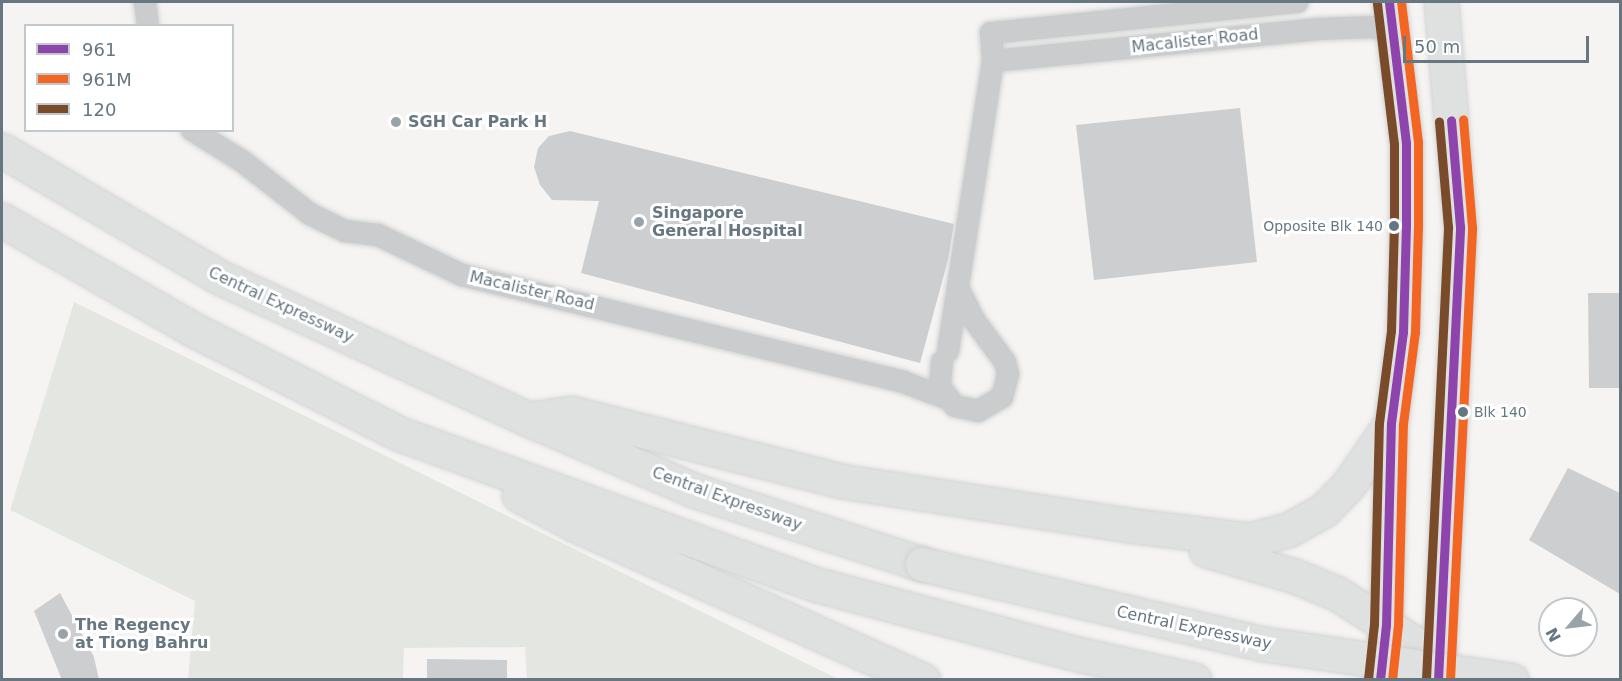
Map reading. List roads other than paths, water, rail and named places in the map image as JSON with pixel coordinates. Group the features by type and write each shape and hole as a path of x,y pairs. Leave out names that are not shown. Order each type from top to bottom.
{"main road":[{"path":"1380,680 1386,625 1391,423 1403,332 1406,226 1406,143 1395,33 1389,2"},
{"path":"1439,670 1460,227 1441,2"},
{"name":"Central Expressway","path":"2,150 219,277 528,419 696,491 922,564 1264,644 1510,680"},
{"path":"2,220 192,330 576,525 923,680"},
{"path":"528,419 571,413 841,481 1127,525 1249,540 1288,530 1324,510 1349,484 1391,423"},
{"path":"400,434 698,544 818,585 1194,680"},
{"path":"1127,525 1295,576 1338,594 1386,625 1439,670"}],"street":[{"path":"145,2 148,24"},
{"name":"Macalister Road","path":"946,398 938,375 945,357 960,291 993,62 991,33 1297,2"},
{"name":"Macalister Road","path":"993,62 1319,29 1373,27 1395,33"},
{"name":"Macalister Road","path":"195,132 242,161 310,214 345,231 378,235 462,275 903,382 946,398 960,408 978,411 1002,397 1008,374 1005,362 993,347 960,291"},
{"path":"903,382 926,374 945,357 970,342 993,347"}],"place":[{"name":"SGH Car Park H","path":"396,122"},
{"name":"Singapore General Hospital","path":"639,222"},
{"name":"Opposite Blk 140","path":"1394,226"},
{"name":"Blk 140","path":"1463,412"},
{"name":"The Regency at Tiong Bahru","path":"63,634"}]}
